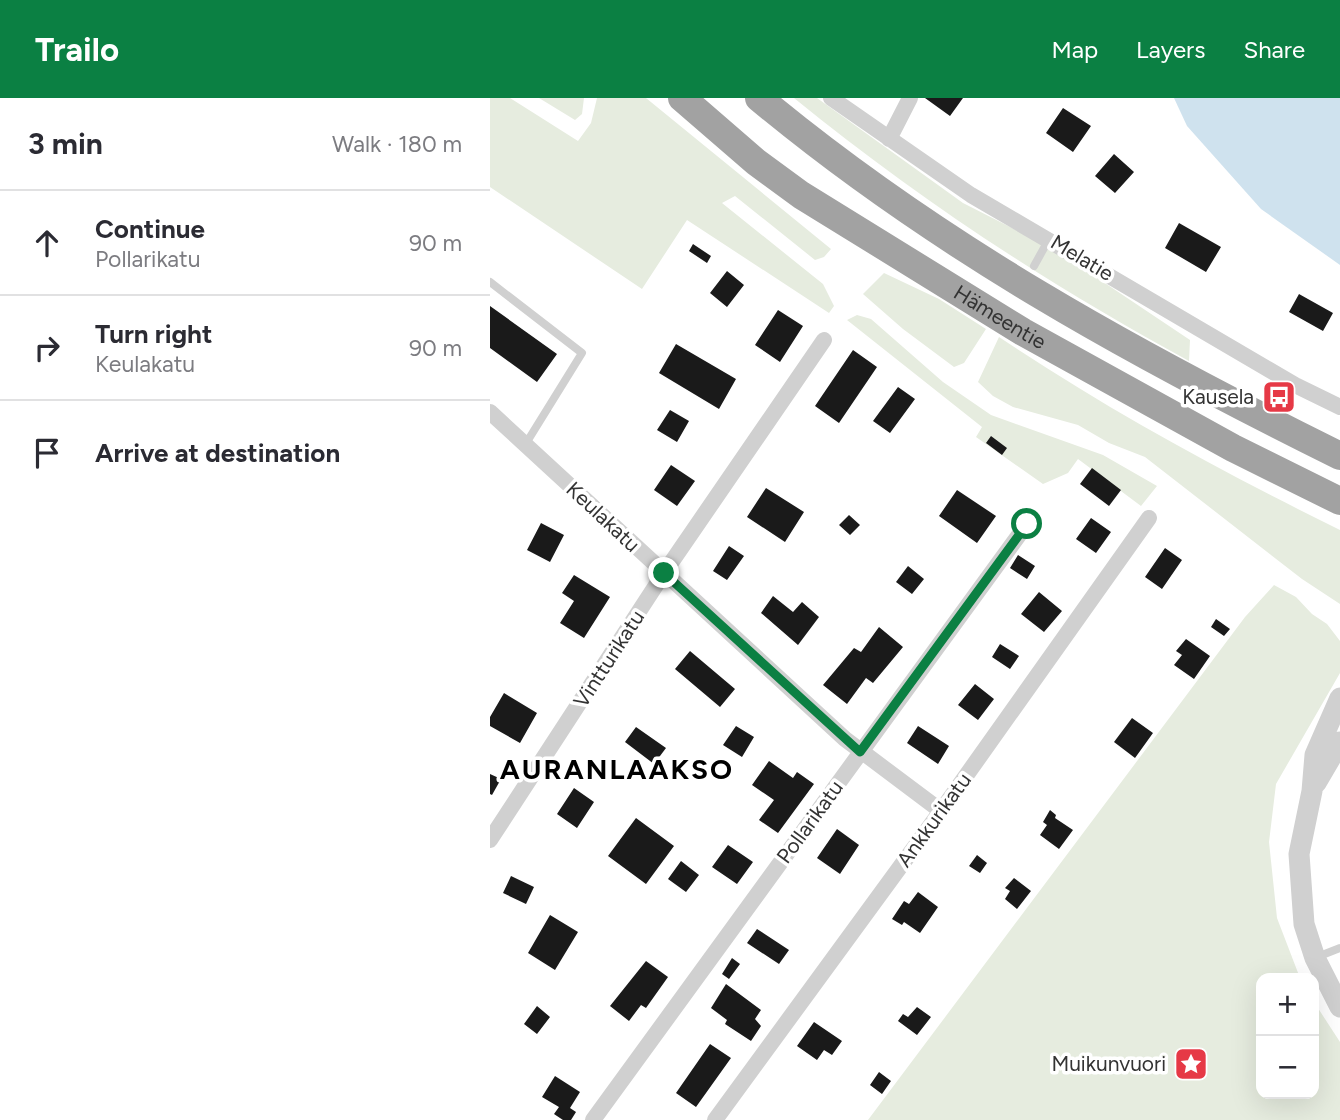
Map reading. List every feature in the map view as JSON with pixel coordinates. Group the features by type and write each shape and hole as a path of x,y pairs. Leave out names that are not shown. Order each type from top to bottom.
{"highway":[{"name":"Hämeentie","path":"682,98 756,162 801,195 1023,332 1233,448 1340,501"},
{"name":"Hämeentie","path":"759,98 877,190 1042,299 1340,456"}],"street":[{"name":"Melatie","path":"831,98 971,195 1295,385 1340,407"},
{"path":"889,139 910,98"},
{"name":"Vintturikatu","path":"490,840 664,573 824,340"},
{"name":"Keulakatu","path":"490,412 860,752 941,811"},
{"name":"Ankkurikatu","path":"715,1120 941,811 1149,518"},
{"name":"Pollarikatu","path":"593,1120 1027,524"},
{"path":"1340,698 1315,755 1312,791 1299,854 1299,887 1304,924 1315,958 1340,1007"},
{"path":"1312,791 1340,742"}],"lane":[{"path":"1034,266 1049,239"},
{"path":"490,282 582,353 525,445"},
{"path":"1315,958 1340,948"}],"shaded area":[{"path":"490,98 510,98 578,141 591,123 597,98 646,98 831,249 824,257 815,260 735,196 722,203 823,284 834,306 829,313 687,220 642,289 490,187"},
{"path":"539,98 584,98 582,114 575,120"},
{"path":"794,98 817,98 963,203 1057,251 1190,340 1189,361 1086,302 986,239 888,171"},
{"path":"884,273 939,299 986,329 964,363 954,367 903,329 863,294"},
{"path":"857,315 871,319 943,382 991,415 1103,455 1157,486 1141,506 1078,459 1068,473 1043,484 976,437 982,427 847,320"},
{"path":"999,337 1166,439 1340,530 1340,604 1302,579 1145,457 1109,443 1078,425 1013,407 993,396 978,382"},
{"path":"1274,585 1296,597 1312,614 1327,624 1340,641 1340,673 1276,784 1269,842 1277,918 1298,973 1256,973 1256,1099 1319,1099 1319,1010 1340,1042 1340,1120 868,1120 1245,617"}],"water":[{"path":"1174,98 1340,98 1340,265 1261,209 1187,126"}],"building":[{"path":"925,98 963,98 950,116"},
{"path":"1063,108 1091,126 1073,152 1046,133"},
{"path":"1114,154 1134,172 1115,193 1095,176"},
{"path":"1179,223 1221,247 1206,272 1165,248"},
{"path":"693,244 711,256 707,263 689,251"},
{"path":"727,271 744,285 727,307 710,293"},
{"path":"1299,294 1333,313 1323,331 1289,312"},
{"path":"490,306 557,354 537,382 490,348"},
{"path":"778,310 803,326 780,362 755,345"},
{"path":"676,344 736,379 719,409 659,373"},
{"path":"853,350 877,367 839,423 815,406"},
{"path":"898,387 915,399 890,433 873,421"},
{"path":"670,410 689,421 677,442 657,430"},
{"path":"991,436 1007,448 1002,455 986,443"},
{"path":"671,465 695,481 677,506 654,490"},
{"path":"1092,468 1121,490 1109,506 1080,484"},
{"path":"766,488 804,512 785,542 747,517"},
{"path":"957,490 996,516 977,543 939,516"},
{"path":"849,515 860,525 850,535 839,525"},
{"path":"1091,518 1111,532 1096,553 1076,539"},
{"path":"541,523 564,535 550,562 527,550"},
{"path":"729,546 744,556 727,580 713,571"},
{"path":"1165,548 1182,560 1162,589 1145,577"},
{"path":"1018,555 1035,566 1027,579 1010,568"},
{"path":"908,566 924,579 912,594 896,582"},
{"path":"574,575 610,597 584,638 560,623 574,601 562,593"},
{"path":"1039,592 1062,611 1044,632 1021,614"},
{"path":"773,596 793,612 802,602 819,617 798,645 761,613"},
{"path":"1216,619 1230,629 1224,636 1211,627"},
{"path":"879,627 903,647 873,683 866,678 847,704 823,685 854,648 861,652"},
{"path":"1186,639 1210,656 1194,679 1174,665 1182,655 1176,651"},
{"path":"1000,644 1019,656 1010,669 992,657"},
{"path":"690,651 735,689 720,707 675,669"},
{"path":"975,684 994,699 978,720 958,705"},
{"path":"504,693 537,713 520,743 490,726 490,717"},
{"path":"1132,718 1153,733 1135,758 1114,742"},
{"path":"736,726 754,737 742,757 723,745"},
{"path":"918,726 949,746 938,764 907,743"},
{"path":"636,727 666,748 654,764 625,742"},
{"path":"769,761 793,778 797,772 814,784 778,833 759,820 774,800 752,785"},
{"path":"490,774 501,779 492,795 490,794"},
{"path":"574,788 594,802 577,828 557,814"},
{"path":"1050,810 1056,815 1055,818 1073,830 1059,849 1040,835 1047,825 1043,822"},
{"path":"636,818 674,846 646,884 608,856"},
{"path":"837,829 859,845 840,874 817,858"},
{"path":"728,845 753,862 737,884 712,867"},
{"path":"977,855 987,863 980,873 969,866"},
{"path":"681,861 699,875 686,892 668,879"},
{"path":"511,876 534,887 526,904 503,893"},
{"path":"1014,878 1031,891 1017,909 1005,899 1010,891 1005,888"},
{"path":"918,892 938,907 920,933 904,922 902,925 892,919 904,901 909,904"},
{"path":"550,915 578,932 555,970 528,953"},
{"path":"757,929 789,950 779,964 747,943"},
{"path":"732,958 740,964 729,979 722,974"},
{"path":"646,961 668,977 646,1008 641,1005 629,1021 610,1006"},
{"path":"726,984 761,1010 755,1019 761,1026 751,1041 725,1024 727,1020 711,1008"},
{"path":"537,1006 550,1017 537,1034 524,1024"},
{"path":"917,1007 931,1017 917,1035 898,1021 903,1014 908,1017"},
{"path":"814,1022 842,1041 832,1055 824,1050 817,1060 797,1046"},
{"path":"710,1044 731,1058 696,1107 676,1093"},
{"path":"879,1072 891,1081 882,1094 870,1085"},
{"path":"555,1076 580,1092 570,1108 576,1112 571,1120 563,1120 554,1114 559,1107 542,1097"}],"place":[{"name":"Kausela","path":"1279,397"},
{"name":"Muikunvuori","path":"1191,1064"}],"district":[{"name":"AURANLAAKSO","path":"617,769"}],"route":[{"path":"664,573 860,752 1027,524"}]}
